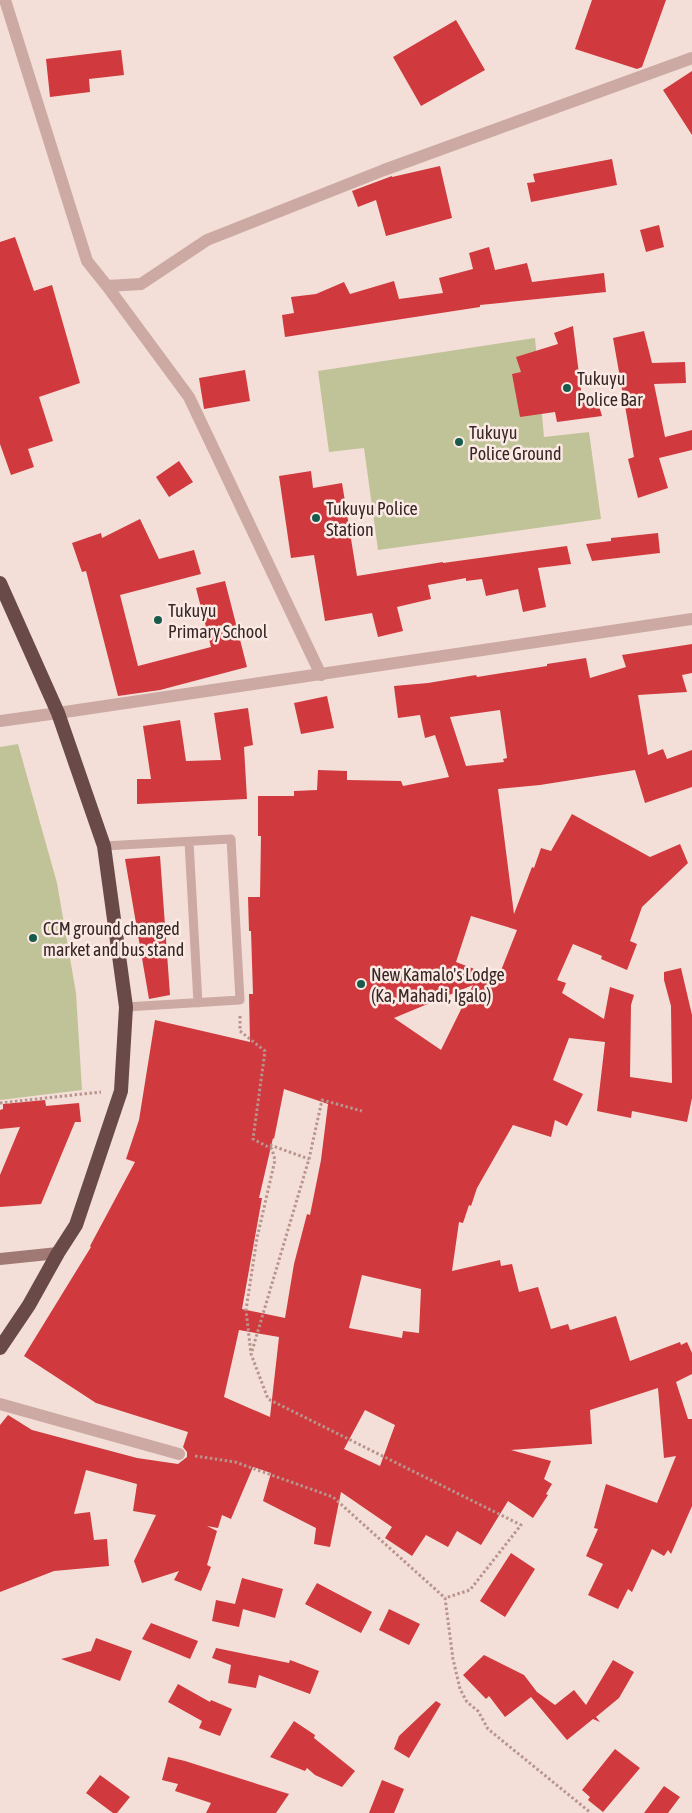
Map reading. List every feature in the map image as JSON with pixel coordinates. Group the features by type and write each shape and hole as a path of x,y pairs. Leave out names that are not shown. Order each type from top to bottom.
{"highway":[{"path":"0,583 58,713 104,846 126,1007 121,1090 76,1225 29,1305 0,1348"}],"main road":[{"path":"0,1259 58,1253"}],"street":[{"path":"5,0 87,261 189,397 321,675"},
{"path":"106,286 141,284 207,240 384,170 692,58"},
{"path":"0,721 692,619"},
{"path":"0,1404 179,1454"}],"lane":[{"path":"104,846 231,838 240,1000 126,1007"},
{"path":"189,842 198,1003"}],"path":[{"path":"240,1000 240,1031 265,1051 253,1139"},
{"path":"0,1103 121,1090"},
{"path":"251,1354 309,1159 322,1100 362,1111"},
{"path":"253,1139 309,1159"},
{"path":"253,1139 272,1149 275,1160 257,1238 246,1310 251,1354 268,1399 521,1525 470,1590 445,1598"},
{"path":"179,1454 235,1462 333,1497 445,1598 460,1689 467,1702 478,1711 488,1729 591,1813"}],"green space":[{"name":"Tukuyu Police Ground","path":"535,338 544,437 589,432 601,519 378,550 364,448 329,452 318,371"},
{"name":"CCM ground changed market and bus stand","path":"18,744 57,883 76,993 82,1090 0,1100 0,747"}],"building":[{"path":"592,0 666,0 642,67 637,69 575,49"},
{"path":"456,20 485,70 421,106 393,57"},
{"path":"121,50 124,75 89,79 90,92 50,97 46,59"},
{"path":"692,71 692,135 663,90"},
{"path":"612,159 617,185 531,202 527,183 535,182 533,174"},
{"path":"440,166 452,218 386,236 376,200 358,207 352,191 392,176"},
{"path":"659,225 664,247 646,252 640,230"},
{"path":"15,237 34,291 52,285 80,383 39,397 53,441 28,449 34,467 11,475 0,444 0,242"},
{"path":"489,247 495,270 527,263 532,282 604,273 606,292 480,305 480,307 285,337 282,315 294,313 291,297 316,294 344,282 350,294 394,281 399,299 443,293 439,278 473,269 469,253"},
{"path":"573,326 582,398 596,396 602,416 557,422 555,412 520,417 512,374 521,372 516,357 558,344 554,333"},
{"path":"644,331 652,363 685,362 686,383 654,384 665,437 692,430 692,450 659,458 668,488 638,498 628,459 634,457 613,338"},
{"path":"245,370 250,401 204,409 199,378"},
{"path":"179,461 193,482 169,497 156,477"},
{"path":"311,471 313,488 342,483 357,576 443,562 567,546 571,564 538,568 546,607 523,612 518,589 486,596 482,579 466,581 466,578 428,585 431,599 397,607 403,631 378,637 372,613 325,621 314,555 291,558 279,476"},
{"path":"140,519 159,559 194,550 201,574 120,595 138,666 211,647 196,588 225,581 247,667 160,690 118,696 86,571 82,572 72,543 101,533 102,538"},
{"path":"658,533 660,553 592,561 586,544 611,541 611,538"},
{"path":"692,644 692,673 682,675 687,692 638,695 648,755 663,749 667,759 692,750 692,787 645,803 635,770 540,785 498,789 514,914 541,848 551,851 572,814 650,857 680,844 688,863 642,907 630,941 637,944 627,970 601,959 602,956 573,944 557,980 566,983 562,993 604,1019 610,987 634,995 631,1005 630,1077 672,1083 671,1006 664,980 664,972 681,968 692,1015 692,1098 687,1122 632,1111 631,1118 597,1111 605,1042 569,1038 553,1080 583,1094 567,1126 555,1120 551,1137 513,1125 477,1188 463,1223 459,1222 452,1271 500,1260 501,1266 512,1264 519,1292 538,1287 551,1329 568,1324 570,1330 616,1316 630,1361 680,1342 681,1345 687,1342 692,1353 692,1374 676,1382 688,1419 692,1419 692,1506 671,1554 668,1550 664,1556 652,1549 632,1592 628,1589 618,1609 588,1595 603,1564 586,1556 598,1529 594,1528 606,1484 657,1503 676,1456 664,1458 658,1388 590,1410 592,1444 511,1450 551,1461 544,1479 552,1484 546,1494 548,1495 533,1518 508,1501 481,1545 457,1531 448,1547 426,1535 412,1556 385,1538 392,1527 341,1492 330,1547 314,1544 316,1528 263,1501 271,1473 253,1467 231,1519 222,1515 218,1528 207,1526 217,1531 207,1565 211,1567 201,1591 174,1580 179,1571 142,1583 134,1561 156,1515 133,1511 137,1484 86,1470 74,1514 90,1512 94,1540 107,1539 109,1566 54,1571 0,1592 0,1425 8,1415 32,1430 137,1458 178,1464 187,1457 187,1452 183,1447 188,1432 96,1403 24,1356 91,1247 135,1162 126,1159 139,1120 155,1020 250,1042 249,994 253,994 248,897 260,897 261,836 258,836 258,796 294,796 294,791 317,790 318,770 347,771 347,780 401,781 403,786 449,777 435,735 425,738 420,715 398,718 394,686 428,683 476,675 477,677 586,658 590,678 626,667 622,655","holes":["500,710 507,758 503,759 504,762 466,766 450,717","471,916 517,930 498,978 456,962","473,985 441,1050 394,1018","284,1089 328,1104 321,1160 310,1215 307,1214 294,1264 285,1318 242,1309 262,1198 259,1198","362,1275 421,1289 419,1333 403,1331 402,1338 349,1328","239,1330 279,1337 270,1417 224,1397","365,1410 395,1425 380,1466 344,1449"]},
{"path":"327,696 334,728 301,734 294,703"},
{"path":"248,708 253,745 244,747 247,799 137,804 137,779 151,779 143,726 180,720 186,761 221,760 214,713"},
{"path":"160,856 170,995 149,999 125,859"},
{"path":"45,1100 46,1106 79,1103 81,1122 75,1122 41,1204 0,1207 0,1175 20,1127 0,1129 0,1110 3,1109 3,1104"},
{"path":"511,1553 535,1569 505,1617 480,1601"},
{"path":"242,1578 283,1589 275,1618 243,1609 239,1627 212,1621 216,1600 235,1604"},
{"path":"317,1583 372,1612 361,1633 305,1604"},
{"path":"389,1609 420,1624 409,1645 379,1630"},
{"path":"151,1623 198,1641 190,1659 142,1639"},
{"path":"96,1638 132,1651 120,1681 61,1659 91,1651"},
{"path":"216,1648 289,1663 290,1660 319,1671 310,1694 259,1675 256,1688 228,1683 231,1665 212,1658"},
{"path":"484,1655 524,1675 537,1692 555,1705 574,1690 586,1705 613,1660 634,1672 619,1698 596,1717 600,1722 593,1719 567,1740 531,1697 505,1717 489,1696 486,1699 463,1675"},
{"path":"178,1684 210,1702 211,1700 232,1709 220,1736 199,1728 202,1721 168,1702"},
{"path":"436,1701 441,1704 409,1758 394,1749 399,1736"},
{"path":"294,1721 315,1735 314,1738 355,1771 342,1787 315,1775 307,1768 305,1771 270,1757"},
{"path":"615,1749 640,1768 603,1812 588,1800 590,1797 582,1790"},
{"path":"168,1757 289,1794 276,1813 206,1813 211,1803 175,1791 178,1784 162,1780"},
{"path":"100,1775 130,1797 117,1813 113,1813 86,1793"},
{"path":"382,1780 404,1789 394,1813 369,1813"},
{"path":"664,1786 680,1797 668,1813 644,1813"}],"place":[{"name":"Tukuyu Police Bar","path":"567,388"},
{"name":"Tukuyu Police Ground","path":"459,442"},
{"name":"Tukuyu Police Station","path":"316,518"},
{"name":"Tukuyu Primary School","path":"158,620"},
{"name":"CCM ground changed market and bus stand","path":"33,938"},
{"name":"New Kamalo's Lodge (Ka, Mahadi, Igalo)","path":"361,984"}]}
